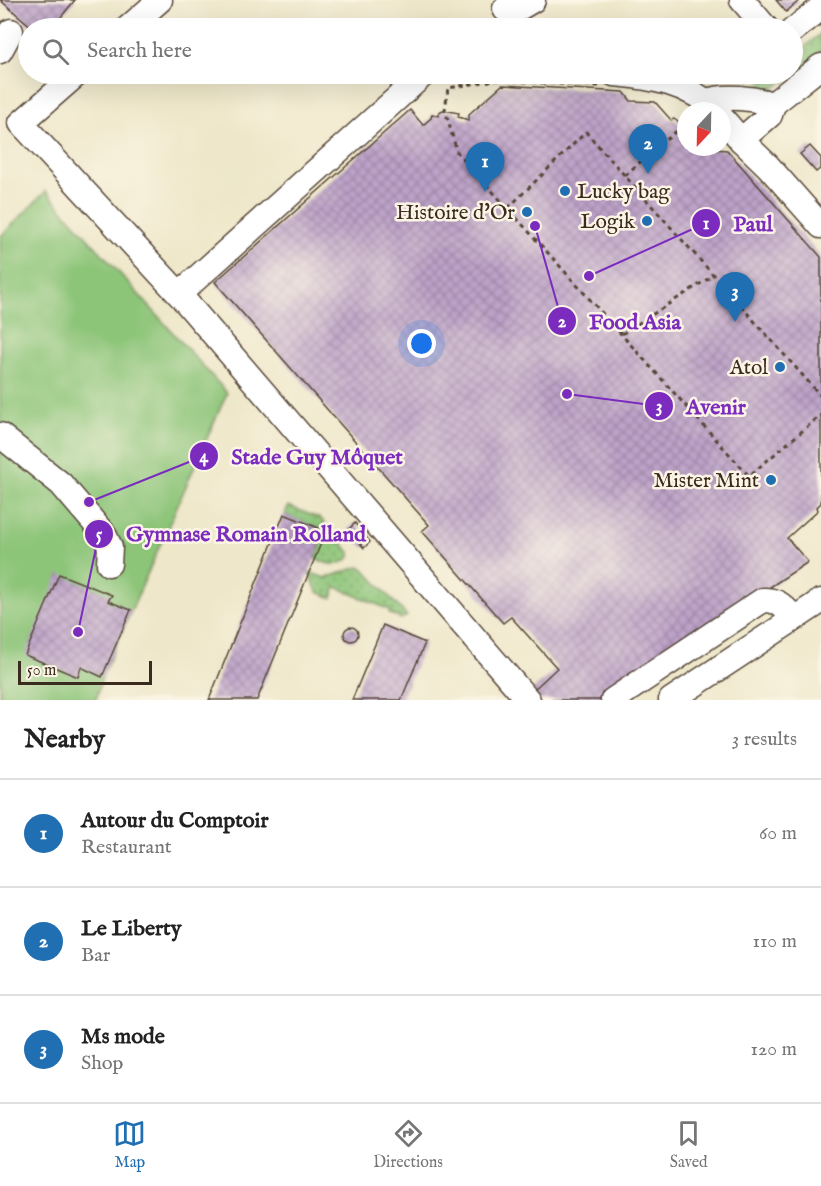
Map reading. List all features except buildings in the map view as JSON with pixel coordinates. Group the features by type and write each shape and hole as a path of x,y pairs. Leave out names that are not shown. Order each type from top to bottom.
{"street":[{"path":"139,18 160,0"},
{"path":"505,9 516,10 533,0"},
{"path":"742,0 757,18"},
{"path":"803,22 821,8"},
{"path":"803,80 821,66"},
{"path":"66,84 21,123 179,294 528,700"},
{"path":"179,294 413,84"},
{"path":"670,84 678,86 704,102"},
{"path":"741,140 770,115 773,104 798,84"},
{"path":"714,102 717,98 761,100 773,104"},
{"path":"731,128 821,226"},
{"path":"0,435 61,484 104,534 110,547 110,564"},
{"path":"613,700 763,600 770,599 781,603 794,618"},
{"path":"674,699 821,601"}],"path":[{"path":"472,84 448,88 445,110 457,152 749,476 821,416"},
{"path":"624,175 677,131"},
{"path":"508,208 586,132 821,396"},
{"path":"621,334 714,275"}],"green space":[{"path":"821,33 821,54 803,67 803,48"},
{"path":"760,84 780,84 774,88 755,88"},
{"path":"46,191 227,393 102,677 96,700 0,700 0,237"},
{"path":"288,506 321,519 350,552 350,557 337,564 315,559 326,531 285,515"},
{"path":"358,567 363,568 407,616 401,619 389,613 390,610 336,587 332,598 317,592 309,572 325,578"}],"place":[{"name":"Le Liberty","path":"648,174"},
{"name":"Lucky bag","path":"565,191"},
{"name":"Autour du Comptoir","path":"485,192"},
{"name":"Histoire d'Or","path":"527,212"},
{"name":"Logik","path":"647,221"},
{"name":"Food Asia","path":"535,226"},
{"name":"Paul","path":"589,276"},
{"name":"Ms mode","path":"735,322"},
{"name":"Atol","path":"780,367"},
{"name":"Avenir","path":"567,394"},
{"name":"Mister Mint","path":"771,480"},
{"name":"Stade Guy Môquet","path":"89,502"},
{"name":"Gymnase Romain Rolland","path":"78,632"}]}
